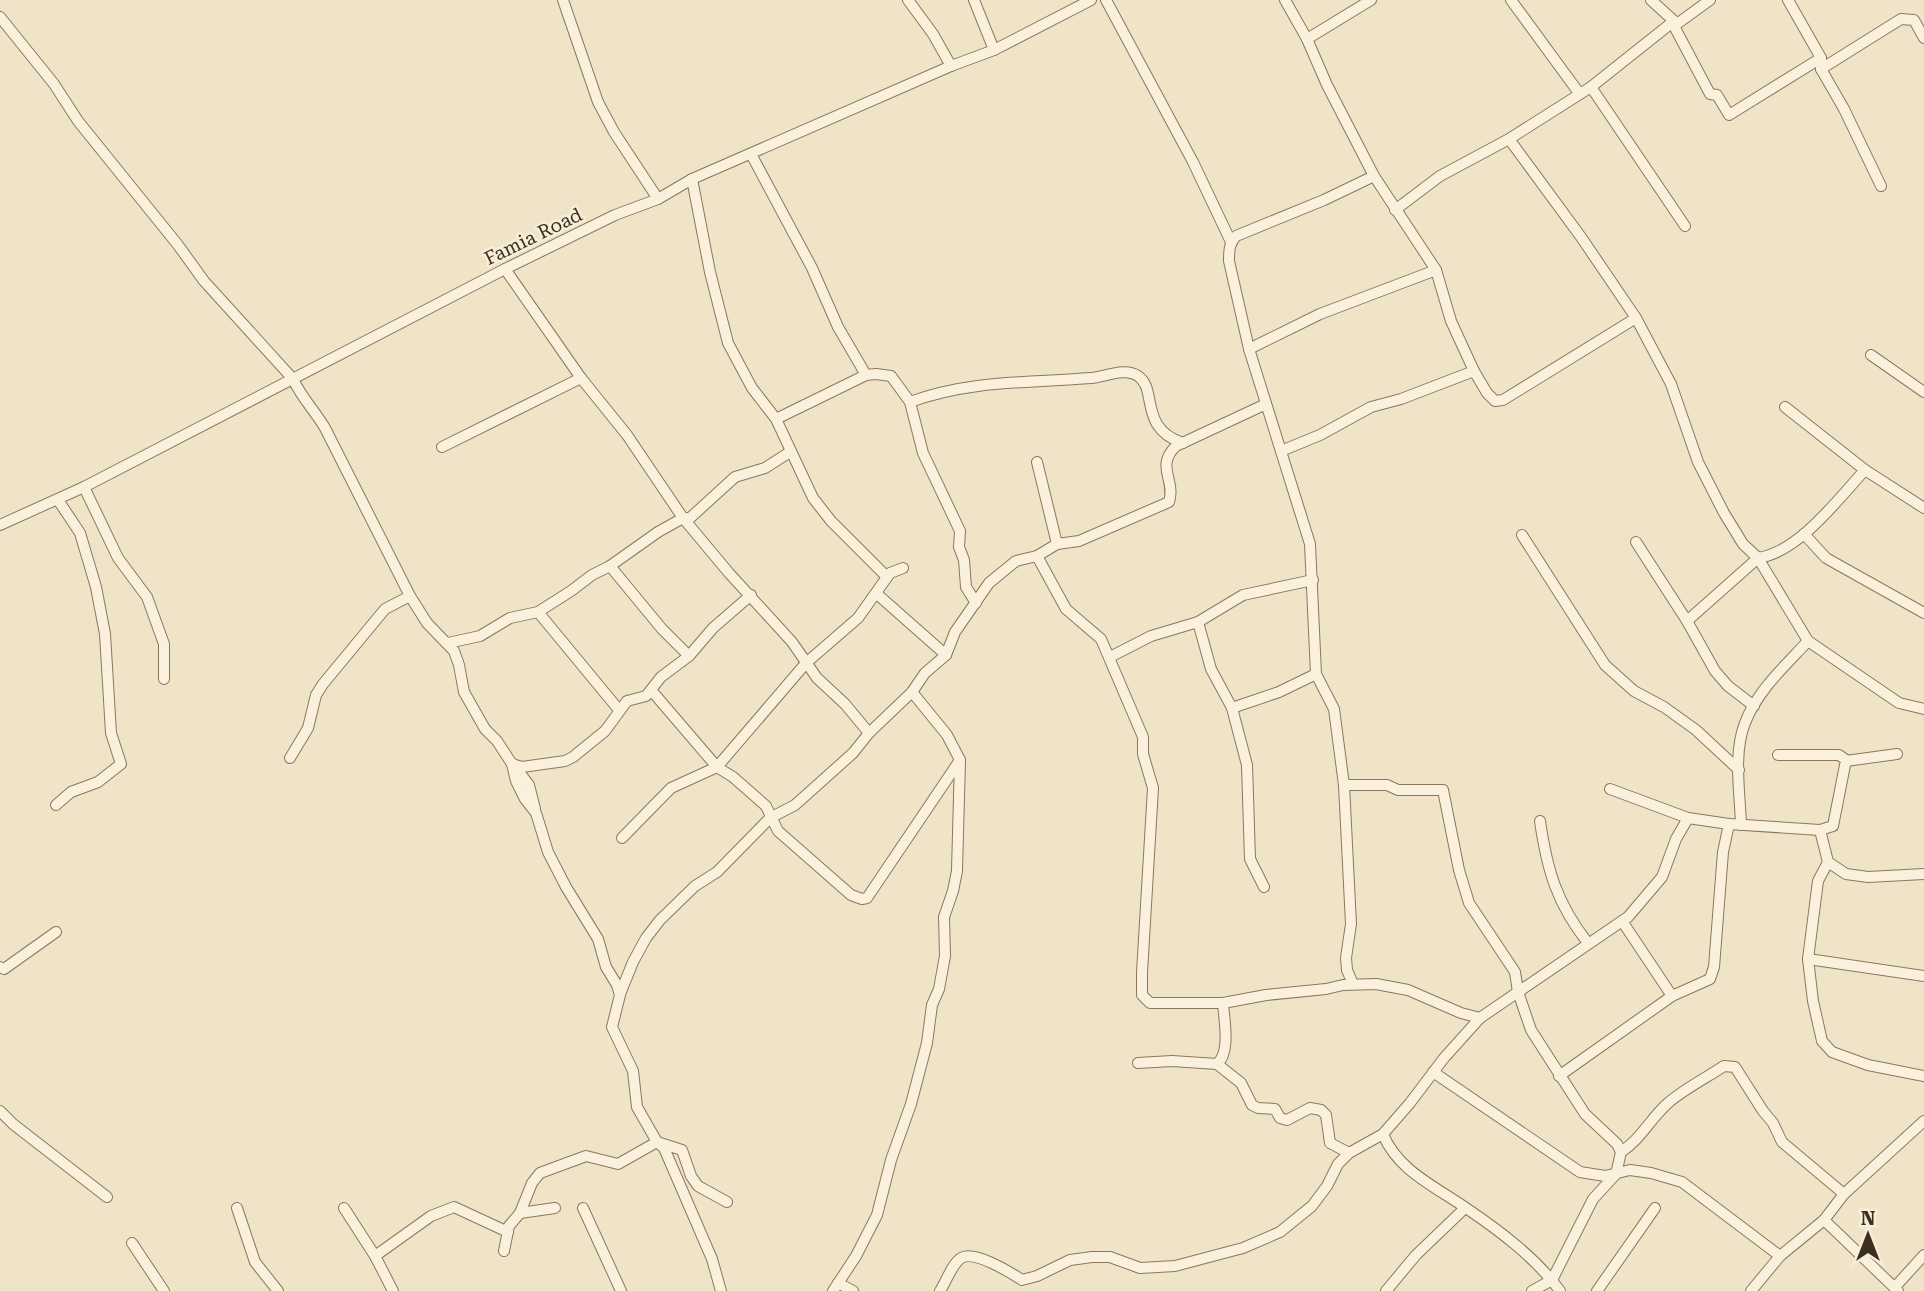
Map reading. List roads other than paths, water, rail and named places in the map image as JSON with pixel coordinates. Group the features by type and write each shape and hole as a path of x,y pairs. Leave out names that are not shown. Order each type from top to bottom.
{"street":[{"path":"563,0 598,102 614,132 658,199"},
{"path":"908,0 951,65"},
{"path":"974,0 994,51"},
{"name":"Famia Road","path":"0,525 85,487 505,269 615,215 658,199 692,179 951,65 994,51 1091,0"},
{"path":"1105,0 1193,162 1231,242 1229,261 1249,349 1310,544 1316,674 1334,709 1344,785 1351,924 1346,958 1347,971 1353,984"},
{"path":"1284,0 1307,39 1327,85 1374,176 1436,270 1451,321 1474,371 1495,401 1503,400 1636,318"},
{"path":"1307,39 1371,0"},
{"path":"1511,0 1579,93"},
{"path":"1651,0 1674,24 1710,94 1717,95 1729,114 1900,19 1914,20 1924,38"},
{"path":"1395,210 1440,176 1509,139 1591,87 1710,0"},
{"path":"1788,0 1881,186"},
{"path":"0,18 54,83 78,121 204,281 293,379 300,394 325,428 410,596 427,623 448,643 459,665 464,692 485,729 529,785 543,842 566,887 598,939 606,968 620,995"},
{"path":"1591,87 1685,226"},
{"path":"1509,139 1636,318 1671,384 1698,462 1743,544 1758,558 1808,641 1899,703 1924,709"},
{"path":"751,154 812,268 838,327 866,375"},
{"path":"1231,242 1236,236 1374,176"},
{"path":"692,179 710,272 728,343 752,388 776,419 813,498 831,521 887,577"},
{"path":"505,269 580,378 627,435 683,518 792,642 817,678 845,704 869,733"},
{"path":"1249,349 1320,314 1436,270"},
{"path":"1871,355 1924,392"},
{"path":"1281,451 1320,435 1370,407 1401,399 1474,371"},
{"path":"910,402 970,386 1132,373 1144,382 1153,416 1160,430 1172,439 1184,443"},
{"path":"776,419 866,375 891,376 910,402 923,453 960,531 966,587 976,603"},
{"path":"442,447 580,378"},
{"path":"721,1291 712,1259 664,1148 657,1142 640,1115 633,1071 612,1027 620,995 646,938 660,920 695,886 717,872 770,818 795,805 831,775 869,733 912,692 925,673 946,655 955,632 989,583 1016,561 1037,556 1056,544 1079,541 1169,502 1171,496 1166,460 1170,452 1266,404"},
{"path":"1785,407 1865,470 1924,508"},
{"path":"448,643 480,636 510,618 538,612 658,532 683,518 690,518 735,477 765,468 790,452"},
{"path":"1037,462 1056,544"},
{"path":"1687,621 1758,558 1770,556 1804,534 1865,470"},
{"path":"85,487 118,558 147,597 164,644 164,679"},
{"path":"56,805 71,792 98,782 121,764 111,733 105,634 96,587 80,533 58,500"},
{"path":"1804,534 1826,558 1924,613"},
{"path":"1522,535 1605,664 1634,691 1664,707 1696,730 1739,770"},
{"path":"1636,542 1687,621 1715,671 1728,686 1754,706"},
{"path":"1037,556 1066,608 1101,639 1143,737 1143,754 1153,788 1152,830 1145,888 1142,995 1150,1003 1223,1003 1353,984 1376,984 1408,989 1461,1013 1480,1018"},
{"path":"610,566 662,629 689,656"},
{"path":"622,838 671,788 716,767 806,663 858,618 890,573 903,568"},
{"path":"1110,657 1151,636 1198,622 1242,594 1312,580"},
{"path":"877,594 946,655"},
{"path":"512,764 522,767 565,761 573,757 605,731 627,701 646,696 661,677 689,656 713,628 751,595"},
{"path":"290,758 308,728 316,695 323,684 385,609 410,596"},
{"path":"538,612 619,710"},
{"path":"1198,622 1211,669 1232,708 1247,765 1250,859 1264,887"},
{"path":"1741,825 1739,770 1744,724 1769,684 1808,641"},
{"path":"1232,708 1279,692 1316,674"},
{"path":"651,690 716,767 733,777 766,806 778,831 850,895 862,900 867,898 960,760"},
{"path":"853,1291 835,1287 856,1256 877,1215 886,1178 911,1104 927,1043 932,1005 939,989 945,956 944,917 957,871 960,760 947,735 912,692"},
{"path":"1778,755 1839,755 1846,761 1897,754"},
{"path":"1610,789 1688,818 1729,824 1820,830 1833,826 1846,761"},
{"path":"1344,785 1387,785 1398,790 1443,790 1459,870 1469,903 1515,972 1518,992 1531,1030 1585,1114 1617,1144 1621,1152 1616,1174 1593,1199 1552,1280 1531,1291"},
{"path":"940,1291 959,1259 968,1256 997,1266 1022,1280 1070,1260 1092,1257 1110,1257 1140,1268 1175,1266 1243,1248 1280,1232 1312,1206 1327,1186 1338,1164 1349,1153 1382,1134 1480,1018 1622,921 1645,898 1662,877 1676,839 1688,818"},
{"path":"1540,821 1546,858 1557,892 1570,922 1588,943"},
{"path":"1559,1076 1672,996 1704,983 1712,973 1723,852 1729,824"},
{"path":"1820,830 1828,862 1818,881 1808,959 1813,1001 1825,1047 1868,1065 1924,1076"},
{"path":"1828,862 1846,874 1868,877 1924,874"},
{"path":"1622,921 1672,996"},
{"path":"0,967 4,969 56,932"},
{"path":"1808,959 1924,976"},
{"path":"1217,1064 1223,1059 1224,1049 1223,1003"},
{"path":"1138,1063 1172,1061 1217,1064 1241,1083 1252,1105 1275,1109 1280,1118 1287,1120 1310,1108 1321,1110 1326,1115 1330,1143 1349,1153"},
{"path":"1621,1152 1633,1144 1670,1101 1724,1066 1730,1065 1735,1067 1773,1123 1782,1142 1843,1194"},
{"path":"1433,1072 1580,1172 1605,1176 1630,1170 1651,1172 1682,1182 1780,1256"},
{"path":"0,1111 107,1197"},
{"path":"1751,1291 1780,1256 1824,1220 1843,1194 1924,1121"},
{"path":"1382,1134 1398,1158 1431,1187 1518,1247 1560,1291"},
{"path":"504,1251 508,1232 520,1213 532,1183 545,1170 586,1156 618,1164 657,1142 682,1150 691,1176 698,1186 727,1202"},
{"path":"375,1256 430,1216 454,1207 508,1232"},
{"path":"237,1208 255,1262 278,1291"},
{"path":"344,1208 375,1256 393,1291"},
{"path":"520,1213 555,1208"},
{"path":"583,1208 621,1291"},
{"path":"1386,1291 1416,1255 1465,1208"},
{"path":"1597,1291 1655,1208"},
{"path":"1824,1220 1897,1289 1924,1255"},
{"path":"132,1243 164,1291"}]}
